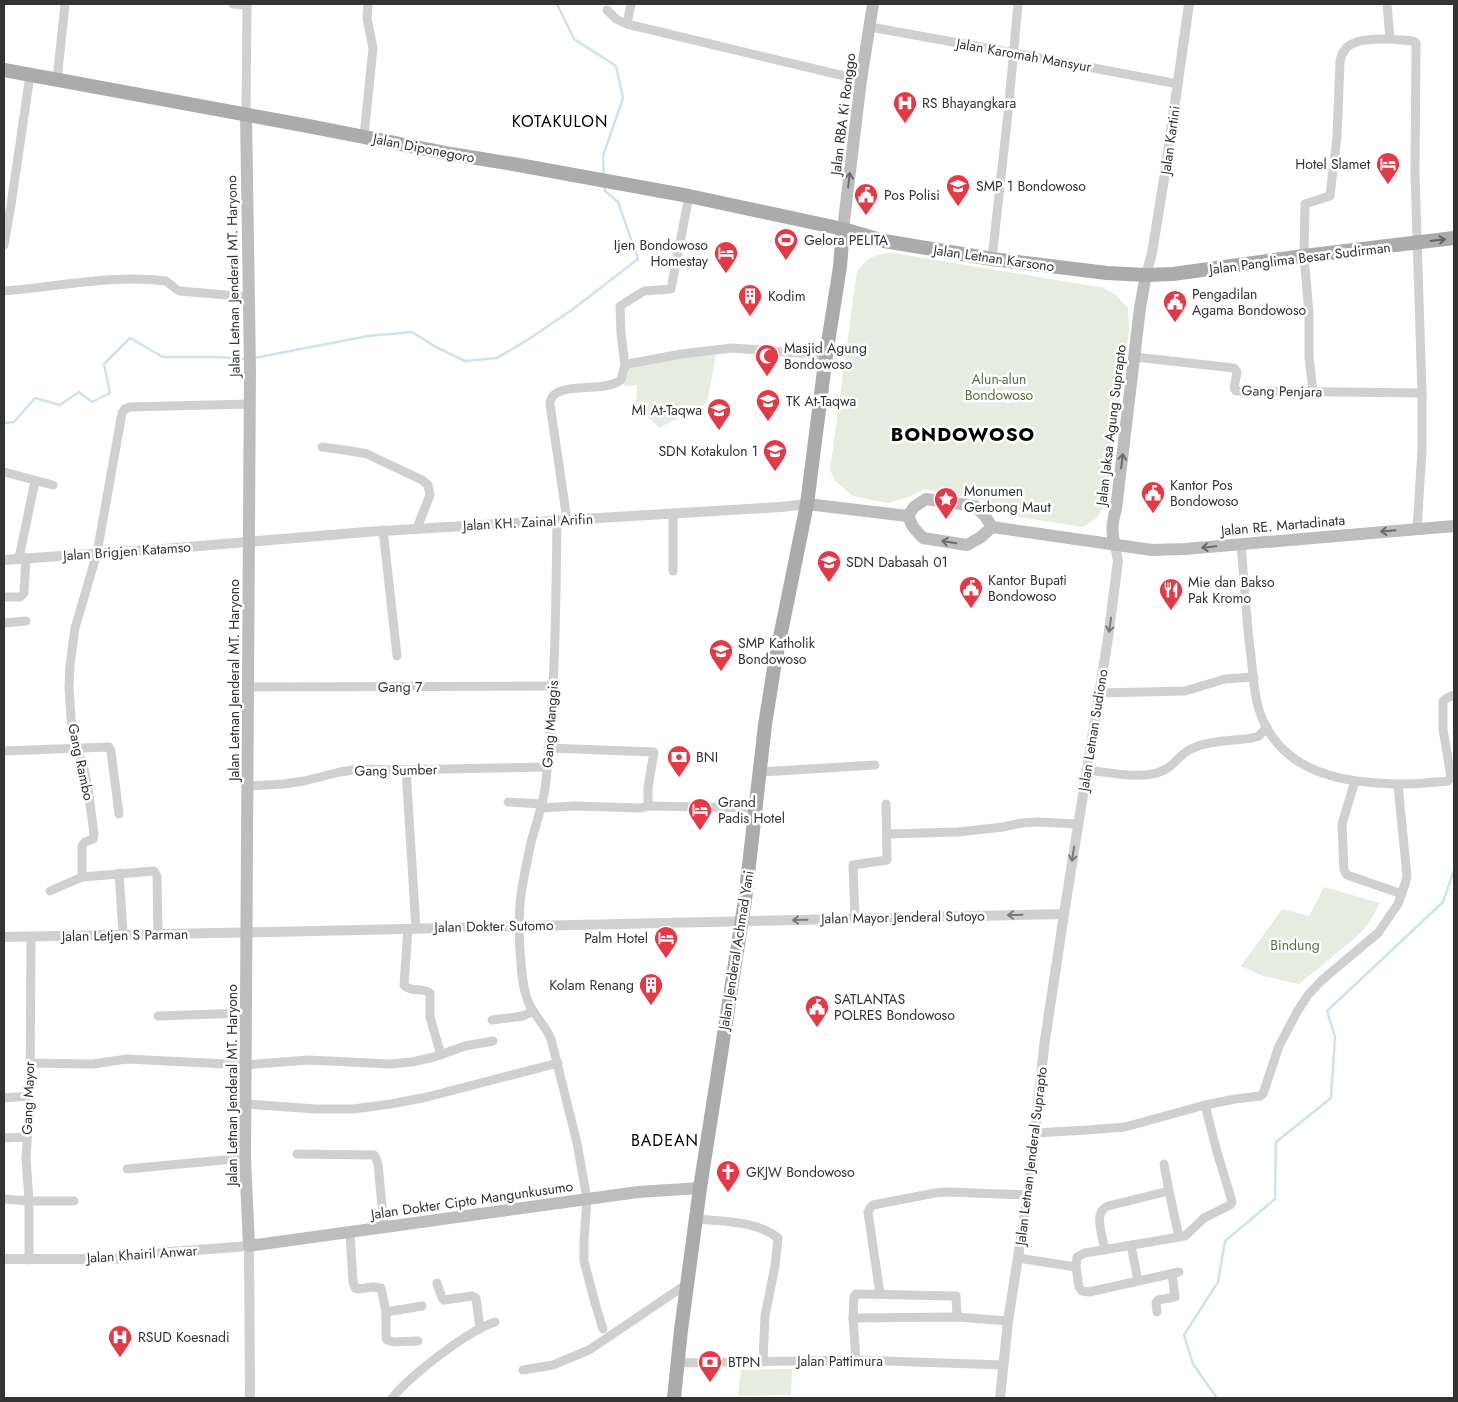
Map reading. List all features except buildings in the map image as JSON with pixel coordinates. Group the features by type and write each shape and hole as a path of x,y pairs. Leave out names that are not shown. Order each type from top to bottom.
{"main road":[{"name":"Jalan RBA Ki Ronggo","path":"843,229 861,80 873,4"},
{"name":"Jalan Diponegoro","path":"4,70 364,136 451,154 689,196 843,229"},
{"name":"Jalan Letnan Jenderal MT. Haryono","path":"246,114 250,369 250,541 245,1158 249,1246"},
{"name":"Jalan Letnan Karsono","path":"843,229 884,241 992,259 1107,273 1146,275"},
{"name":"Jalan Jenderal Achmad Yani","path":"674,1398 700,1188 745,900 765,725 775,662 807,504 826,355 840,267 843,229"},
{"name":"Jalan Panglima Besar Sudirman","path":"1146,275 1173,274 1454,238"},
{"name":"Jalan Jaksa Agung Suprapto","path":"1115,545 1112,525 1116,509 1140,308 1146,275"},
{"path":"926,499 975,506 986,516 992,527 981,537 967,545 923,538 913,527 908,516 914,507 926,499"},
{"path":"807,504 908,516"},
{"name":"Jalan RE. Martadinata","path":"992,527 1152,550 1185,549 1454,526"},
{"name":"Jalan Dokter Cipto Mangunkusumo","path":"249,1246 638,1192 700,1188"}],"street":[{"path":"57,80 65,4"},
{"path":"233,4 247,4 246,114"},
{"path":"364,136 373,48 367,18 368,4"},
{"path":"627,24 631,4"},
{"path":"992,259 1018,4"},
{"name":"Jalan Kartini","path":"1146,275 1152,252 1189,4"},
{"path":"1387,4 1390,39"},
{"path":"607,10 616,20 627,24 861,80"},
{"name":"Jalan Karomah Mansyur","path":"870,27 1178,84"},
{"path":"1313,391 1309,358 1309,313 1304,256 1305,204 1330,196 1337,137 1341,57 1352,44 1366,39 1413,41 1416,43 1417,243 1422,393 1422,450 1417,528"},
{"path":"4,245 30,75"},
{"path":"689,196 671,289 644,291 620,306 620,333 624,366 681,354 732,348 826,355"},
{"path":"4,290 128,280 166,281 176,290 180,291 249,297"},
{"name":"Gang Penjara","path":"1135,357 1234,368 1237,372 1234,388 1236,391 1422,393"},
{"name":"Gang Manggis","path":"603,1329 584,1261 587,1199 577,1143 552,1039 527,999 524,986 519,926 521,896 530,845 546,783 556,590 562,520 550,399 560,392 618,382 622,379 624,366"},
{"name":"Gang Rambo","path":"82,877 82,846 85,842 93,840 94,834 88,788 83,764 76,748 71,719 72,646 75,628 97,553 123,410 130,407 250,404"},
{"path":"322,447 367,454 428,484 430,495 417,528"},
{"path":"4,472 53,485"},
{"path":"4,597 20,597 24,593 23,558 35,481"},
{"name":"Jalan KH. Zainal Arifin","path":"250,541 383,530 673,514 807,504"},
{"path":"673,514 673,570"},
{"path":"383,530 396,656"},
{"name":"Jalan Brigjen Katamso","path":"4,560 250,541"},
{"path":"1241,544 1259,710 1276,742 1291,758 1317,772 1336,778 1398,785 1448,781 1451,777 1444,729 1443,701 1454,695"},
{"name":"Jalan Letnan Sudiono","path":"1064,914 1116,576 1118,558 1115,545"},
{"path":"4,623 26,621"},
{"path":"1099,692 1185,691 1225,679 1254,677"},
{"name":"Gang 7","path":"248,687 552,686"},
{"path":"1087,770 1131,775 1151,775 1170,768 1187,751 1193,748 1252,738 1259,736 1267,727"},
{"path":"4,751 107,746 110,749 119,814"},
{"path":"548,748 654,752 648,787 648,806"},
{"path":"760,772 875,765"},
{"name":"Gang Sumber","path":"248,786 304,781 354,770 547,767"},
{"path":"406,770 412,928 404,985 409,989 427,990 430,992 430,1017 441,1055"},
{"path":"1355,780 1341,832 1344,870 1347,875 1402,894"},
{"path":"1036,1133 1125,1127 1205,1105 1263,1094 1279,1046 1288,1027 1308,995 1322,980 1378,933 1398,904 1407,876 1398,785"},
{"path":"508,802 541,806 756,808"},
{"path":"855,919 853,865 886,860 886,804"},
{"path":"886,834 958,832 1038,822 1078,824"},
{"path":"50,891 82,877 154,871 156,874 158,934"},
{"path":"119,873 123,934"},
{"name":"Jalan Mayor Jenderal Sutoyo","path":"742,921 1064,914"},
{"name":"Jalan Letnan Jenderal Suprapto","path":"1000,1398 1008,1321 1036,1133 1044,1047 1064,914"},
{"name":"Jalan Dokter Sutomo","path":"247,933 742,921"},
{"name":"Jalan Letjen S Parman","path":"4,937 247,933"},
{"name":"Gang Mayor","path":"29,1260 29,1201 26,1160 30,1096 31,937"},
{"path":"492,1020 523,1016 533,1011"},
{"path":"158,1016 247,1013"},
{"path":"30,1063 93,1064 127,1058 246,1065 308,1060 389,1064 412,1062 441,1055 465,1046 493,1041"},
{"path":"245,1104 316,1109 353,1109 427,1097 558,1063"},
{"path":"4,1098 30,1096"},
{"path":"1157,1312 1156,1303 1158,1300 1175,1297 1176,1273 1089,1292 1082,1291 1079,1288 1076,1267 1077,1257 1079,1255 1185,1236 1204,1218 1230,1205 1232,1202 1205,1105"},
{"path":"4,1138 27,1137"},
{"path":"297,1154 374,1155 378,1164 384,1227"},
{"path":"127,1169 245,1158"},
{"path":"1164,1164 1179,1237"},
{"path":"1105,1250 1100,1222 1102,1210 1108,1206 1170,1191"},
{"path":"880,1294 868,1212 873,1205 948,1192 1028,1195"},
{"path":"4,1199 74,1201"},
{"path":"696,1219 720,1220 757,1227 778,1238 775,1266 765,1316 763,1362"},
{"path":"350,1233 354,1286 357,1289 381,1288 386,1312 386,1338 394,1342 418,1340"},
{"path":"1131,1245 1138,1281"},
{"path":"249,1246 250,1398"},
{"name":"Jalan Khairil Anwar","path":"4,1259 114,1259 170,1252 249,1246"},
{"path":"1018,1258 1076,1267"},
{"path":"437,1283 444,1300 472,1296 476,1298 480,1329"},
{"path":"523,1370 553,1365 589,1350 686,1289"},
{"path":"856,1360 853,1318 854,1296 856,1294 956,1296 957,1317"},
{"path":"386,1312 422,1306"},
{"path":"853,1318 957,1317 1008,1321"},
{"path":"392,1398 428,1365 480,1329 495,1322"},
{"name":"Jalan Pattimura","path":"677,1363 856,1360 1003,1365"}],"green space":[{"name":"Alun-alun Bondowoso","path":"888,252 1104,288 1116,295 1128,308 1129,329 1107,501 1097,518 1083,527 1001,514 987,501 924,489 909,497 888,503 853,496 835,481 830,470 857,271 869,258"},
{"path":"716,355 707,403 659,428 636,405 637,385 624,386 626,370 669,356"},
{"name":"Bindung","path":"1324,887 1380,903 1367,926 1355,938 1299,984 1263,976 1241,966 1282,909 1309,916"},
{"path":"792,1369 791,1395 738,1396 741,1370"}],"waterway":[{"path":"557,4 574,39 616,66 623,98 603,156 604,177"},
{"path":"254,358 368,336 412,332 436,347 465,361 497,358 573,309 638,259 618,202 605,191 605,185"},
{"path":"4,423 14,422 35,398 60,405 79,392 92,402 110,393 104,364 130,338 163,357 246,359"},
{"path":"1217,1398 1193,1364 1184,1335 1218,1282 1225,1241 1275,1199 1276,1142 1331,1098 1335,1037 1327,1011 1443,902 1454,870"}],"place":[{"name":"RS Bhayangkara","path":"905,124"},
{"name":"Hotel Slamet","path":"1388,185"},
{"name":"SMP 1 Bondowoso","path":"958,207"},
{"name":"Pos Polisi","path":"866,216"},
{"name":"Gelora PELITA","path":"786,261"},
{"name":"Ijen Bondowoso Homestay","path":"726,274"},
{"name":"Kodim","path":"750,317"},
{"name":"Pengadilan Agama Bondowoso","path":"1175,323"},
{"name":"Masjid Agung Bondowoso","path":"767,377"},
{"name":"TK At-Taqwa","path":"768,422"},
{"name":"MI At-Taqwa","path":"719,431"},
{"name":"SDN Kotakulon 1","path":"775,472"},
{"name":"Kantor Pos Bondowoso","path":"1153,514"},
{"name":"Monumen Gerbong Maut","path":"946,520"},
{"name":"SDN Dabasah 01","path":"829,583"},
{"name":"Kantor Bupati Bondowoso","path":"971,609"},
{"name":"Mie dan Bakso Pak Kromo","path":"1171,611"},
{"name":"SMP Katholik Bondowoso","path":"721,672"},
{"name":"BNI","path":"679,778"},
{"name":"Grand Padis Hotel","path":"700,831"},
{"name":"Palm Hotel","path":"666,959"},
{"name":"Kolam Renang","path":"651,1006"},
{"name":"SATLANTAS POLRES Bondowoso","path":"817,1028"},
{"name":"GKJW Bondowoso","path":"728,1193"},
{"name":"RSUD Koesnadi","path":"120,1358"},
{"name":"BTPN","path":"710,1383"}],"district":[{"name":"KOTAKULON","path":"560,121"},
{"name":"BONDOWOSO","path":"963,434"},
{"name":"BADEAN","path":"665,1140"}]}
